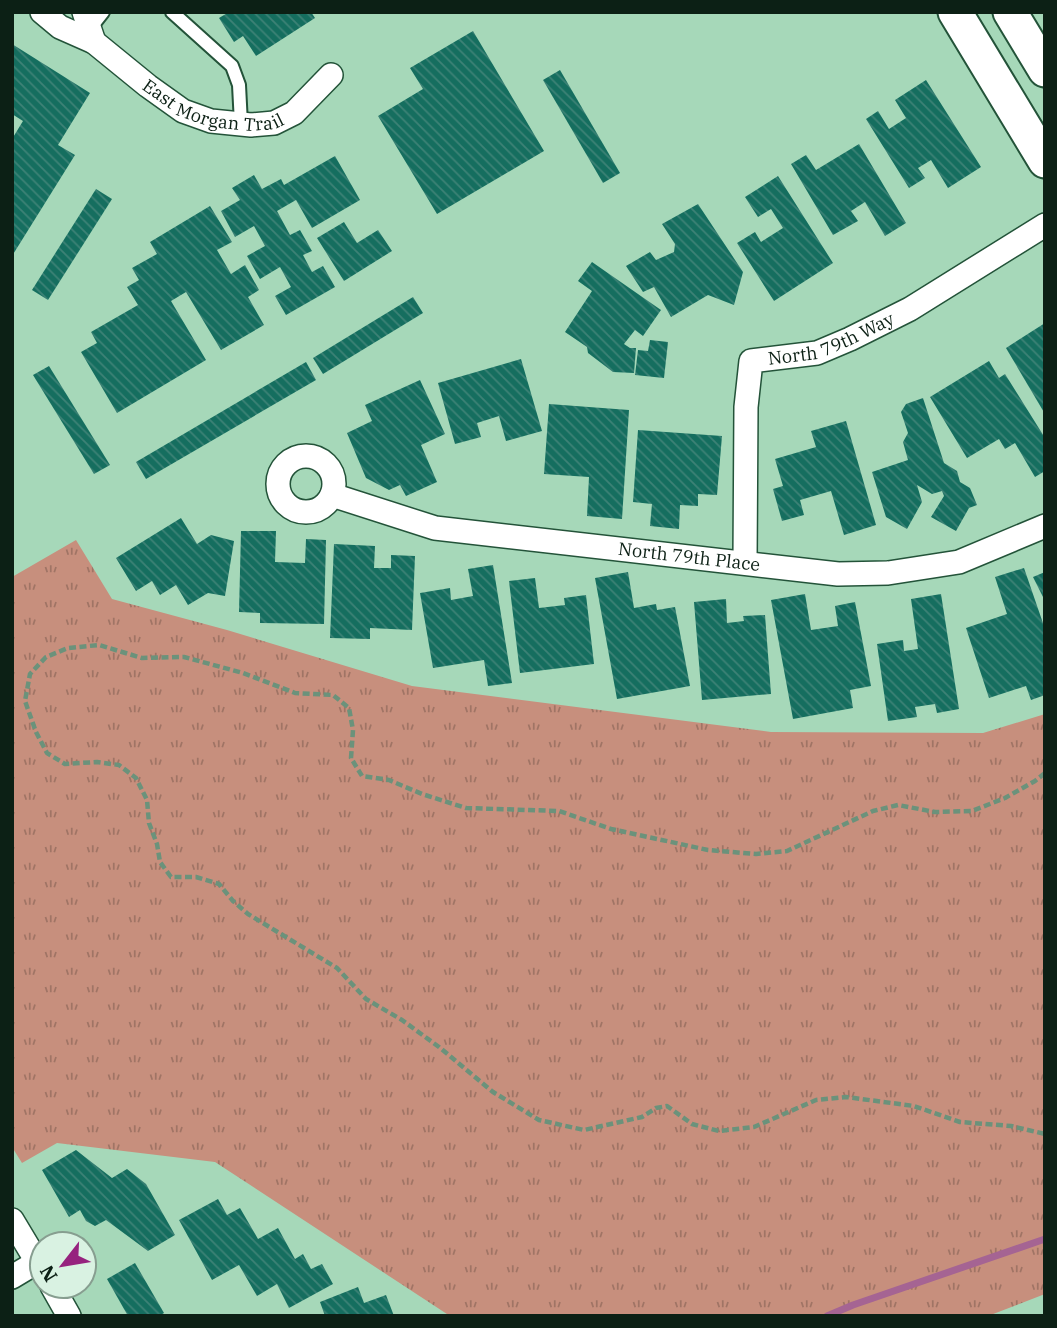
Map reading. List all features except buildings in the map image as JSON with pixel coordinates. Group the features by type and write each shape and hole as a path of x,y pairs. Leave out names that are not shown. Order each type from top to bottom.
{"main road":[{"path":"955,12 1045,161"},
{"path":"1010,12 1045,70"}],"street":[{"name":"East Morgan Trail","path":"42,12 60,27 91,27 148,86 183,111 211,121 274,123 294,113 331,75"},
{"name":"North 79th Way","path":"745,562 746,407 751,360 817,352 850,340 910,309 1045,225"},
{"name":"North 79th Place","path":"332,495 435,528 838,574 888,573 959,562 1045,526"},
{"path":"12,1220 28,1246"},
{"path":"59,1300 69,1316"}],"lane":[{"path":"172,12 232,66 239,85 242,124"}],"path":[{"path":"1045,773 1005,798 972,811 935,812 898,805 873,811 787,852 756,854 708,850 611,829 559,811 466,808 389,780 362,776 351,758 353,730 349,708 333,695 295,693 243,673 184,657 142,658 99,645 68,648 46,657 30,674 25,701 47,753 65,764 97,762 119,765 136,778 146,800 149,823 160,862 171,877 196,877 219,884 248,914 337,968 366,999 439,1046 493,1093 539,1120 583,1130 642,1117 656,1108 667,1106 692,1124 719,1131 754,1127 816,1100 846,1097 914,1106 960,1122 1010,1126 1045,1134"}],"green space":[{"path":"76,540 112,599 227,630 412,686 771,732 983,733 1045,714 1045,1294 988,1316 450,1316 215,1162 57,1143 22,1163 12,1147 12,577"}],"waterway":[{"path":"827,1316 1045,1239"}]}
